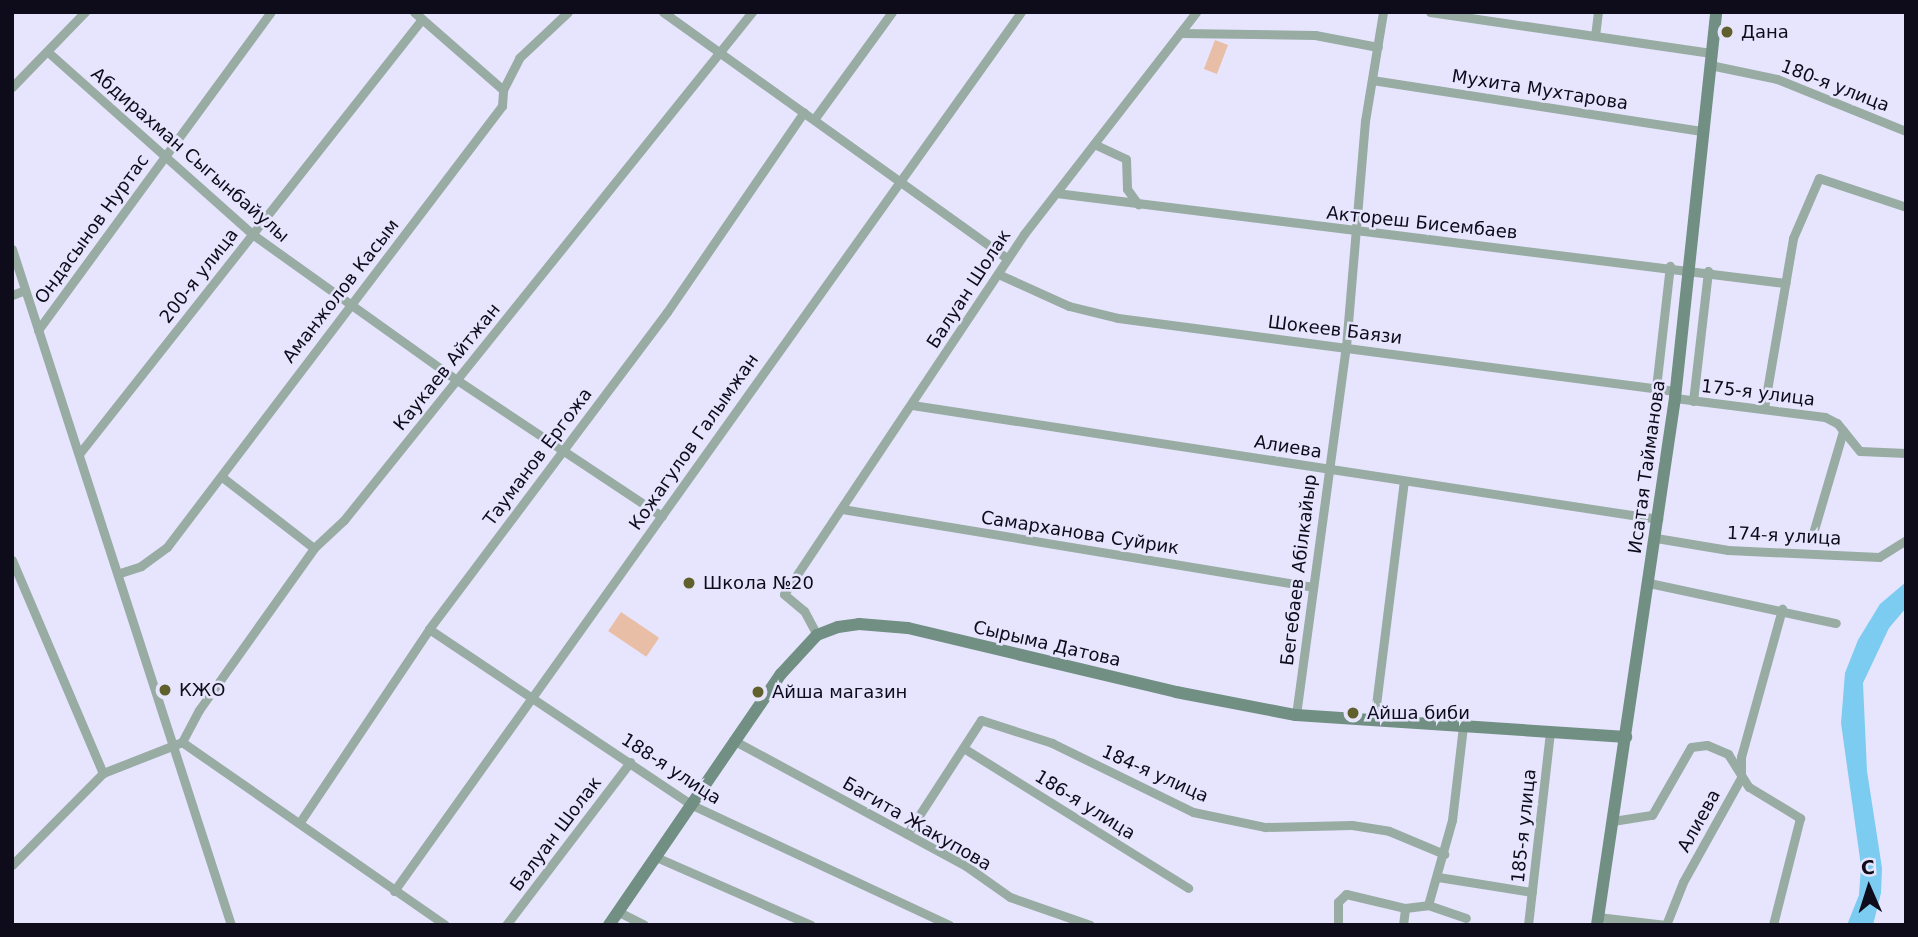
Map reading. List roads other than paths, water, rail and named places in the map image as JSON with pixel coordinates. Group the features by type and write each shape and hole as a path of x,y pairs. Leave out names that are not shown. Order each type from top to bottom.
{"street":[{"path":"12,87 85,12"},
{"name":"Ондасынов Нуртас","path":"38,330 271,12"},
{"name":"Аманжолов Касым","path":"120,573 141,566 167,547 222,477 267,411 351,306 502,106 503,90 519,58 568,12"},
{"path":"663,12 815,118 1007,258"},
{"name":"Каукаев Айтжан","path":"177,742 314,548 344,520 722,54 752,12"},
{"path":"815,118 892,12"},
{"name":"Кожагулов Галымжан","path":"394,891 1021,12"},
{"name":"Балуан Шолак","path":"817,635 804,611 784,594 912,405 1007,258 1196,12"},
{"name":"Бегебаев Абілкайыр","path":"1296,715 1346,347 1359,232 1365,121 1383,12"},
{"name":"180-я улица","path":"1430,12 1488,17 1711,59 1777,79 1906,131"},
{"path":"1594,37 1598,12"},
{"name":"Исатая Тайманова","path":"1597,921 1656,538 1675,395 1691,269 1716,12"},
{"path":"418,16 503,90"},
{"name":"200-я улица","path":"79,454 252,234 418,16"},
{"path":"1180,33 1315,35 1378,47"},
{"name":"Абдирахман Сыгынбайулы","path":"48,52 252,234 457,380 662,516"},
{"name":"Мухита Мухтарова","path":"1372,80 1703,131"},
{"name":"Тауманов Ергожа","path":"300,822 429,629 561,449 667,312 804,112"},
{"path":"1094,144 1126,159 1127,189 1138,204"},
{"path":"1764,408 1785,283 1800,216 1819,178 1906,207"},
{"name":"Актореш Бисембаев","path":"1056,193 1359,232 1670,266 1785,283"},
{"path":"12,249 177,742 231,925"},
{"path":"1656,388 1670,266"},
{"path":"1693,401 1708,271"},
{"name":"Шокеев Баязи","path":"998,274 1069,306 1118,318 1656,388 1675,395"},
{"path":"12,295 25,290"},
{"name":"175-я улица","path":"1675,395 1693,401 1764,408 1825,418 1843,431 1860,451 1906,453"},
{"name":"Алиева","path":"912,405 1658,519"},
{"path":"1811,540 1843,431"},
{"path":"222,477 314,548"},
{"path":"1374,721 1404,481"},
{"name":"Самарханова Суйрик","path":"842,509 1313,587"},
{"name":"174-я улица","path":"1656,538 1728,550 1879,557 1906,540"},
{"path":"12,560 103,773"},
{"path":"1649,583 1782,609 1836,623"},
{"name":"Алиева","path":"1667,925 1683,882 1741,778 1741,757 1782,609"},
{"name":"Сырыма Датова","path":"817,635 859,624 908,628 1176,692 1296,715 1626,737"},
{"name":"188-я улица","path":"429,629 692,805 949,925"},
{"path":"609,925 692,805 733,740 817,635"},
{"name":"184-я улица","path":"965,749 981,720 1052,743 1193,812 1265,827 1352,825 1389,831 1444,854"},
{"path":"1428,905 1444,854 1463,726"},
{"name":"185-я улица","path":"1528,925 1550,731"},
{"name":"Багита Жакупова","path":"733,740 966,866 1010,897 1090,925"},
{"path":"12,865 103,773 177,742"},
{"path":"177,742 300,822 445,925"},
{"path":"1613,821 1652,815 1691,747 1698,745 1728,754 1749,787 1800,818 1773,925"},
{"path":"907,834 965,749"},
{"name":"186-я улица","path":"965,749 1188,888"},
{"name":"Балуан Шолак","path":"506,925 631,762"},
{"path":"656,857 811,925"},
{"path":"1438,877 1532,892"},
{"path":"1338,925 1338,902 1346,894 1405,908 1428,905 1466,918"},
{"path":"1403,925 1405,908"},
{"path":"617,911 644,925"},
{"path":"1597,921 1667,925"}],"water":[{"path":"1906,582 1906,608 1889,628 1863,683 1867,771 1882,868 1881,893 1873,925 1847,925 1859,895 1861,866 1841,723 1845,673 1858,640 1880,604"}],"place":[{"name":"Дана","path":"1727,32"},
{"name":"Школа №20","path":"689,583"},
{"name":"КЖО","path":"165,690"},
{"name":"Айша магазин","path":"758,692"},
{"name":"Айша биби","path":"1353,713"}]}
